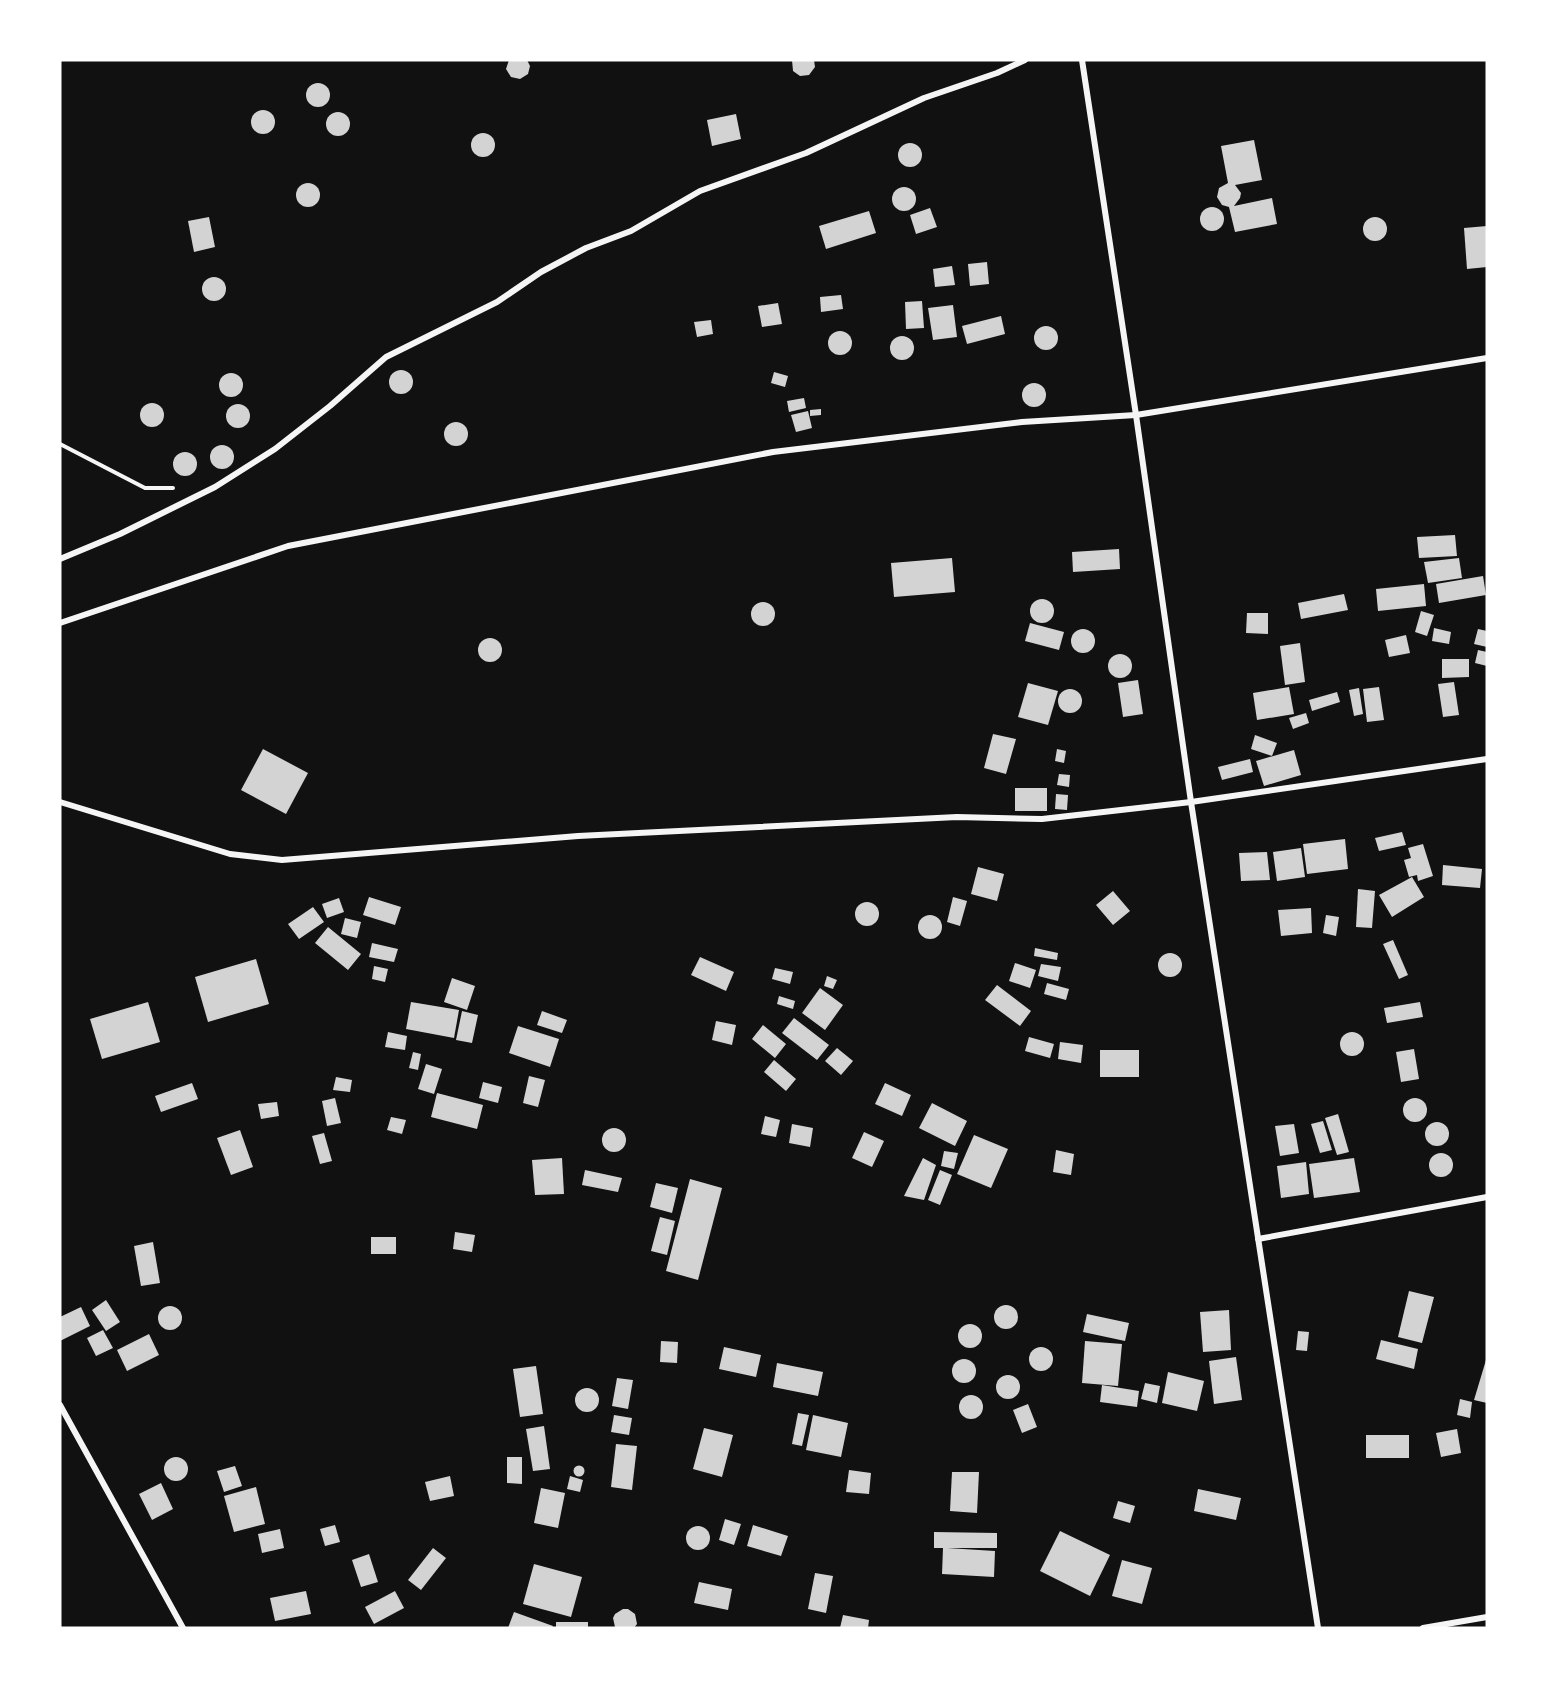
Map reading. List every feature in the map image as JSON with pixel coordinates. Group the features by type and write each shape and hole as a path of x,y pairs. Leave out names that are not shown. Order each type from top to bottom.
{"street":[{"path":"60,559 120,534 215,488 275,449 386,357 497,302 541,272 586,248 631,231 700,191 806,153 924,98 997,73 1025,60"},
{"path":"1082,60 1136,415 1191,802 1318,1628"},
{"path":"60,623 288,546 773,452 1022,422 1136,415 1487,358"},
{"path":"60,802 230,854 282,860 590,836 957,817 1042,819 1191,802 1487,759"},
{"path":"1258,1239 1487,1197"},
{"path":"60,1405 183,1628"},
{"path":"1423,1628 1487,1617"}],"path":[{"path":"60,444 145,488 180,488"}],"building":[{"path":"509,60 527,60 530,66 528,74 520,79 511,77 506,69"},
{"path":"792,60 814,60 815,67 809,75 800,76 793,71"},
{"path":"318,83 323,84 329,90 329,100 323,106 318,107 313,106 307,100 306,95 307,90 313,84"},
{"path":"263,110 268,111 274,117 274,127 268,133 263,134 258,133 252,127 251,122 252,117 258,111"},
{"path":"338,112 343,113 349,119 349,129 343,135 338,136 333,135 327,129 326,124 327,119 333,113"},
{"path":"736,114 741,139 712,146 707,120"},
{"path":"483,133 488,134 494,140 494,150 488,156 483,157 478,156 472,150 471,145 472,140 478,134"},
{"path":"1254,140 1262,180 1235,185 1241,193 1234,206 1272,198 1277,224 1235,232 1229,207 1222,205 1217,197 1219,188 1228,183 1221,146"},
{"path":"910,143 915,144 921,150 921,160 915,166 910,167 905,166 899,160 898,155 899,150 905,144"},
{"path":"308,183 313,184 319,190 319,200 313,206 308,207 303,206 297,200 296,195 297,190 303,184"},
{"path":"904,187 909,188 915,194 915,204 909,210 904,211 899,210 893,204 892,199 893,194 899,188"},
{"path":"1212,207 1220,211 1224,219 1220,227 1212,231 1204,227 1200,219 1204,211"},
{"path":"930,208 937,227 916,234 910,215"},
{"path":"869,211 876,233 826,249 819,226"},
{"path":"209,217 215,247 194,252 188,221"},
{"path":"1375,217 1380,218 1386,224 1386,234 1380,240 1375,241 1370,240 1364,234 1363,229 1364,224 1370,218"},
{"path":"1487,226 1487,267 1467,269 1464,228"},
{"path":"987,262 989,284 970,286 968,264"},
{"path":"952,266 955,285 935,287 933,269"},
{"path":"214,277 219,278 225,284 225,294 219,300 214,301 209,300 203,294 202,289 203,284 209,278"},
{"path":"841,295 843,309 821,312 820,297"},
{"path":"922,301 924,328 906,329 905,302"},
{"path":"778,303 782,324 762,327 758,306"},
{"path":"953,305 957,337 933,340 928,308"},
{"path":"1001,316 1005,334 967,344 962,326"},
{"path":"711,320 713,334 697,337 694,322"},
{"path":"1046,326 1051,327 1057,333 1057,343 1051,349 1046,350 1041,349 1035,343 1034,338 1035,333 1041,327"},
{"path":"840,331 845,332 851,338 851,348 845,354 840,355 835,354 829,348 828,343 829,338 835,332"},
{"path":"902,336 907,337 913,343 913,353 907,359 902,360 897,359 891,353 890,348 891,343 897,337"},
{"path":"401,370 406,371 412,377 412,387 406,393 401,394 396,393 390,387 389,382 390,377 396,371"},
{"path":"774,372 788,376 785,387 771,383"},
{"path":"231,373 236,374 242,380 242,390 236,396 231,397 226,396 220,390 219,385 220,380 226,374"},
{"path":"1034,383 1039,384 1045,390 1045,400 1039,406 1034,407 1029,406 1023,400 1022,395 1023,390 1029,384"},
{"path":"804,398 806,408 789,412 787,401"},
{"path":"152,403 157,404 163,410 163,420 157,426 152,427 147,426 141,420 140,415 141,410 147,404"},
{"path":"238,404 243,405 249,411 249,421 243,427 238,428 233,427 227,421 226,416 227,411 233,405"},
{"path":"821,409 821,415 810,416 810,410"},
{"path":"808,411 812,428 796,432 791,415"},
{"path":"456,422 461,423 467,429 467,439 461,445 456,446 451,445 445,439 444,434 445,429 451,423"},
{"path":"222,445 227,446 233,452 233,462 227,468 222,469 217,468 211,462 210,457 211,452 217,446"},
{"path":"185,452 190,453 196,459 196,469 190,475 185,476 180,475 174,469 173,464 174,459 180,453"},
{"path":"1455,535 1457,556 1419,558 1417,537"},
{"path":"1119,549 1120,569 1073,572 1072,552"},
{"path":"952,558 955,592 894,597 891,563"},
{"path":"1459,558 1462,578 1428,583 1424,562"},
{"path":"1483,576 1486,595 1439,603 1436,584"},
{"path":"1424,584 1426,606 1378,611 1376,589"},
{"path":"1344,594 1348,610 1301,619 1298,603"},
{"path":"1042,599 1047,600 1053,606 1053,616 1047,622 1042,623 1037,622 1031,616 1030,611 1031,606 1037,600"},
{"path":"763,602 768,603 774,609 774,619 768,625 763,626 758,625 752,619 751,614 752,609 758,603"},
{"path":"1421,611 1434,615 1427,636 1415,632"},
{"path":"1247,613 1268,613 1268,634 1246,633"},
{"path":"1030,623 1064,632 1059,650 1025,641"},
{"path":"1434,628 1451,632 1449,644 1432,641"},
{"path":"1083,629 1088,630 1094,636 1094,646 1088,652 1083,653 1078,652 1072,646 1071,641 1072,636 1078,630"},
{"path":"1478,629 1487,631 1487,647 1474,644"},
{"path":"1406,635 1410,653 1389,657 1385,640"},
{"path":"490,638 495,639 501,645 501,655 495,661 490,662 485,661 479,655 478,650 479,645 485,639"},
{"path":"1300,643 1305,682 1285,685 1280,646"},
{"path":"1478,650 1487,652 1487,666 1475,663"},
{"path":"1120,654 1125,655 1131,661 1131,671 1125,677 1120,678 1115,677 1109,671 1108,666 1109,661 1115,655"},
{"path":"1442,659 1469,659 1469,677 1442,678"},
{"path":"1138,680 1143,714 1123,717 1118,683"},
{"path":"1454,682 1459,715 1443,717 1438,684"},
{"path":"1028,683 1058,691 1048,725 1018,717"},
{"path":"1289,687 1294,714 1257,720 1253,693"},
{"path":"1379,687 1384,720 1367,722 1363,689"},
{"path":"1359,688 1363,714 1354,716 1349,690"},
{"path":"1070,689 1075,690 1081,696 1081,706 1075,712 1070,713 1065,712 1059,706 1058,701 1059,696 1065,690"},
{"path":"1337,692 1340,702 1312,711 1309,700"},
{"path":"1306,713 1309,723 1293,729 1289,718"},
{"path":"993,734 1016,739 1006,774 984,768"},
{"path":"1255,735 1277,743 1272,756 1251,749"},
{"path":"263,749 308,773 286,814 241,790"},
{"path":"1057,749 1066,751 1064,763 1055,761"},
{"path":"1294,750 1301,775 1264,786 1256,761"},
{"path":"1250,759 1253,772 1222,780 1218,767"},
{"path":"1059,774 1070,775 1069,787 1057,785"},
{"path":"1015,788 1047,788 1047,811 1015,811"},
{"path":"1056,794 1068,795 1067,810 1055,809"},
{"path":"1402,832 1406,845 1379,851 1375,838"},
{"path":"1345,839 1348,869 1307,874 1303,844"},
{"path":"1423,844 1433,876 1418,881 1417,875 1409,877 1404,860 1411,858 1408,848"},
{"path":"1301,848 1305,877 1277,881 1273,852"},
{"path":"1267,852 1270,880 1241,881 1239,853"},
{"path":"1443,865 1482,869 1480,888 1442,885"},
{"path":"978,867 1004,874 997,901 971,894"},
{"path":"1412,877 1424,897 1392,917 1379,895"},
{"path":"1358,889 1375,891 1372,928 1356,927"},
{"path":"1113,891 1130,911 1113,925 1096,905"},
{"path":"369,897 401,907 395,925 363,915"},
{"path":"953,897 967,901 960,926 947,922"},
{"path":"339,898 344,912 327,918 322,904"},
{"path":"867,902 872,903 878,909 878,919 872,925 867,926 862,925 856,919 855,914 856,909 862,903"},
{"path":"313,907 324,922 299,939 288,924"},
{"path":"1311,908 1312,933 1281,936 1278,910"},
{"path":"930,915 935,916 941,922 941,932 935,938 930,939 925,938 919,932 918,927 919,922 925,916"},
{"path":"1326,915 1339,917 1336,936 1323,933"},
{"path":"345,918 361,922 357,938 341,934"},
{"path":"328,927 361,954 348,970 315,943"},
{"path":"1393,940 1408,975 1399,979 1383,944"},
{"path":"372,943 398,949 394,962 369,957"},
{"path":"1035,948 1058,953 1057,960 1034,956"},
{"path":"1170,953 1175,954 1181,960 1181,970 1175,976 1170,977 1165,976 1159,970 1158,965 1159,960 1165,954"},
{"path":"700,957 734,972 726,991 691,975"},
{"path":"256,959 269,1004 208,1022 195,977"},
{"path":"1015,963 1036,970 1030,988 1009,981"},
{"path":"1041,964 1061,967 1058,981 1038,976"},
{"path":"374,966 388,969 385,982 372,979"},
{"path":"775,968 793,972 790,984 772,979"},
{"path":"827,976 837,980 833,989 824,986"},
{"path":"452,978 475,986 467,1010 444,1002"},
{"path":"1047,983 1069,989 1066,1000 1044,994"},
{"path":"997,985 1031,1011 1020,1026 985,1000"},
{"path":"820,988 843,1005 825,1030 802,1013"},
{"path":"779,996 795,1001 793,1009 777,1004"},
{"path":"148,1002 160,1042 102,1059 90,1019"},
{"path":"411,1002 459,1010 454,1038 406,1029"},
{"path":"1420,1002 1423,1017 1387,1023 1384,1008"},
{"path":"462,1011 478,1015 472,1043 456,1040"},
{"path":"542,1011 567,1020 562,1033 537,1025"},
{"path":"794,1018 829,1045 817,1060 782,1033"},
{"path":"716,1021 736,1025 732,1045 712,1040"},
{"path":"763,1025 786,1044 775,1058 752,1039"},
{"path":"518,1026 559,1039 550,1067 509,1053"},
{"path":"388,1032 407,1036 405,1050 385,1047"},
{"path":"1352,1032 1357,1033 1363,1039 1363,1049 1357,1055 1352,1056 1347,1055 1341,1049 1340,1044 1341,1039 1347,1033"},
{"path":"1029,1037 1054,1044 1050,1058 1025,1051"},
{"path":"1060,1042 1083,1045 1081,1063 1058,1059"},
{"path":"837,1048 853,1061 841,1075 825,1061"},
{"path":"1414,1049 1419,1079 1401,1082 1396,1052"},
{"path":"1100,1050 1139,1050 1139,1077 1100,1077"},
{"path":"413,1052 421,1054 418,1070 409,1068"},
{"path":"774,1060 796,1079 786,1091 764,1072"},
{"path":"426,1064 442,1069 434,1094 418,1089"},
{"path":"529,1076 545,1080 538,1107 523,1103"},
{"path":"336,1077 352,1080 350,1092 333,1090"},
{"path":"483,1082 502,1087 498,1103 479,1098"},
{"path":"192,1083 198,1099 161,1112 155,1096"},
{"path":"885,1083 911,1095 902,1116 875,1104"},
{"path":"437,1093 483,1105 477,1129 431,1117"},
{"path":"335,1098 341,1123 327,1126 322,1101"},
{"path":"1415,1098 1420,1099 1426,1105 1426,1115 1420,1121 1415,1122 1410,1121 1404,1115 1403,1110 1404,1105 1410,1099"},
{"path":"277,1102 279,1116 261,1119 258,1104"},
{"path":"932,1103 967,1121 955,1146 919,1128"},
{"path":"1338,1114 1349,1152 1337,1155 1325,1118"},
{"path":"765,1116 780,1120 776,1137 761,1134"},
{"path":"391,1117 406,1120 402,1134 387,1130"},
{"path":"1323,1121 1332,1150 1320,1153 1311,1124"},
{"path":"1437,1122 1442,1123 1448,1129 1448,1139 1442,1145 1437,1146 1432,1145 1426,1139 1425,1134 1426,1129 1432,1123"},
{"path":"792,1124 813,1128 810,1147 789,1143"},
{"path":"1294,1124 1299,1153 1280,1156 1275,1126"},
{"path":"614,1128 619,1129 625,1135 625,1145 619,1151 614,1152 609,1151 603,1145 602,1140 603,1135 609,1129"},
{"path":"240,1130 253,1167 231,1175 217,1138"},
{"path":"864,1132 884,1141 872,1167 852,1158"},
{"path":"324,1133 332,1161 320,1164 312,1136"},
{"path":"974,1135 1008,1149 991,1188 957,1174"},
{"path":"1056,1150 1074,1154 1071,1175 1053,1172"},
{"path":"944,1151 958,1153 954,1169 941,1166"},
{"path":"1441,1153 1446,1154 1452,1160 1452,1170 1446,1176 1441,1177 1436,1176 1430,1170 1429,1165 1430,1160 1436,1154"},
{"path":"562,1158 564,1194 535,1195 532,1160"},
{"path":"923,1158 936,1165 924,1200 904,1196"},
{"path":"1354,1158 1360,1192 1314,1198 1309,1164"},
{"path":"1306,1162 1309,1194 1281,1198 1277,1166"},
{"path":"585,1170 622,1178 618,1192 582,1185"},
{"path":"940,1170 952,1175 940,1205 928,1200"},
{"path":"690,1179 722,1188 698,1280 666,1271"},
{"path":"656,1183 678,1188 672,1213 650,1207"},
{"path":"660,1217 675,1221 667,1255 651,1251"},
{"path":"455,1232 475,1235 472,1252 453,1249"},
{"path":"371,1237 396,1237 396,1254 371,1254"},
{"path":"153,1242 160,1283 141,1286 134,1246"},
{"path":"1409,1291 1434,1297 1422,1343 1398,1337"},
{"path":"106,1300 120,1322 106,1331 92,1310"},
{"path":"1006,1305 1011,1306 1017,1312 1017,1322 1011,1328 1006,1329 1001,1328 995,1322 994,1317 995,1312 1001,1306"},
{"path":"170,1306 175,1307 181,1313 181,1323 175,1329 170,1330 165,1329 159,1323 158,1318 159,1313 165,1307"},
{"path":"81,1307 90,1326 60,1341 60,1317"},
{"path":"1229,1310 1231,1350 1203,1352 1200,1312"},
{"path":"1087,1314 1129,1323 1125,1341 1083,1332"},
{"path":"970,1324 975,1325 981,1331 981,1341 975,1347 970,1348 965,1347 959,1341 958,1336 959,1331 965,1325"},
{"path":"103,1330 113,1348 96,1356 87,1338"},
{"path":"1298,1331 1309,1332 1307,1351 1296,1350"},
{"path":"149,1334 159,1355 127,1371 117,1350"},
{"path":"1381,1340 1418,1349 1414,1369 1376,1359"},
{"path":"661,1341 678,1342 677,1363 660,1362"},
{"path":"1085,1341 1122,1344 1118,1386 1082,1383"},
{"path":"724,1347 761,1355 756,1377 719,1369"},
{"path":"1041,1347 1049,1351 1053,1359 1049,1367 1041,1371 1033,1367 1029,1359 1033,1351"},
{"path":"1236,1357 1242,1400 1214,1404 1209,1361"},
{"path":"964,1359 969,1360 975,1366 975,1376 969,1382 964,1383 959,1382 953,1376 952,1371 953,1366 959,1360"},
{"path":"1487,1360 1487,1403 1474,1400"},
{"path":"777,1363 823,1372 818,1396 773,1387"},
{"path":"536,1366 543,1414 520,1417 513,1369"},
{"path":"1168,1372 1204,1381 1197,1411 1162,1403"},
{"path":"1008,1375 1013,1376 1019,1382 1019,1392 1013,1398 1008,1399 1003,1398 997,1392 996,1387 997,1382 1003,1376"},
{"path":"617,1378 633,1380 628,1409 612,1406"},
{"path":"1145,1383 1160,1386 1157,1403 1141,1399"},
{"path":"1102,1385 1139,1391 1137,1407 1100,1402"},
{"path":"587,1388 592,1389 598,1395 598,1405 592,1411 587,1412 582,1411 576,1405 575,1400 576,1395 582,1389"},
{"path":"971,1395 976,1396 982,1402 982,1412 976,1418 971,1419 966,1418 960,1412 959,1407 960,1402 966,1396"},
{"path":"1460,1399 1472,1402 1470,1418 1457,1415"},
{"path":"1028,1404 1037,1427 1022,1433 1013,1410"},
{"path":"798,1413 809,1415 802,1446 792,1444"},
{"path":"614,1415 632,1418 629,1435 611,1432"},
{"path":"813,1415 848,1423 841,1457 806,1450"},
{"path":"544,1426 550,1469 533,1471 526,1429"},
{"path":"704,1428 733,1435 722,1477 693,1469"},
{"path":"1457,1429 1461,1453 1441,1457 1436,1433"},
{"path":"1366,1435 1409,1435 1409,1458 1366,1458"},
{"path":"616,1444 637,1446 632,1490 611,1487"},
{"path":"176,1457 181,1458 187,1464 187,1474 181,1480 176,1481 171,1480 165,1474 164,1469 165,1464 171,1458"},
{"path":"507,1457 522,1457 522,1484 507,1483"},
{"path":"579,1465 585,1471 579,1477 573,1471"},
{"path":"235,1466 242,1486 224,1492 217,1471"},
{"path":"849,1470 871,1473 869,1494 846,1492"},
{"path":"952,1472 979,1472 977,1513 950,1511"},
{"path":"450,1476 454,1496 430,1501 425,1482"},
{"path":"570,1476 583,1480 580,1492 567,1489"},
{"path":"161,1483 173,1509 152,1520 139,1494"},
{"path":"256,1487 265,1524 234,1532 224,1496"},
{"path":"541,1488 565,1493 558,1528 534,1523"},
{"path":"1198,1489 1241,1498 1236,1520 1194,1511"},
{"path":"1118,1501 1135,1506 1130,1523 1113,1518"},
{"path":"725,1519 741,1524 734,1545 719,1540"},
{"path":"335,1525 340,1542 325,1546 320,1529"},
{"path":"753,1525 788,1536 781,1556 747,1546"},
{"path":"698,1526 703,1527 709,1533 709,1543 703,1549 698,1550 693,1549 687,1543 686,1538 687,1533 693,1527"},
{"path":"280,1529 284,1548 262,1553 258,1534"},
{"path":"1060,1531 1110,1555 1090,1596 1040,1571"},
{"path":"934,1532 997,1533 997,1548 947,1548 995,1551 994,1577 942,1574 943,1548 934,1548"},
{"path":"433,1548 446,1558 421,1590 408,1580"},
{"path":"369,1554 378,1582 361,1587 352,1560"},
{"path":"1122,1560 1152,1568 1142,1604 1112,1596"},
{"path":"534,1564 582,1577 571,1617 523,1604"},
{"path":"815,1573 833,1576 826,1613 808,1609"},
{"path":"699,1582 732,1589 728,1610 694,1603"},
{"path":"306,1591 311,1614 275,1621 270,1598"},
{"path":"395,1591 404,1608 374,1624 365,1607"},
{"path":"623,1609 628,1609 635,1614 637,1624 634,1628 615,1627 613,1618"},
{"path":"514,1612 553,1626 552,1628 508,1628"},
{"path":"843,1615 869,1620 868,1628 840,1628"},
{"path":"556,1622 588,1622 588,1628 556,1628"}]}
